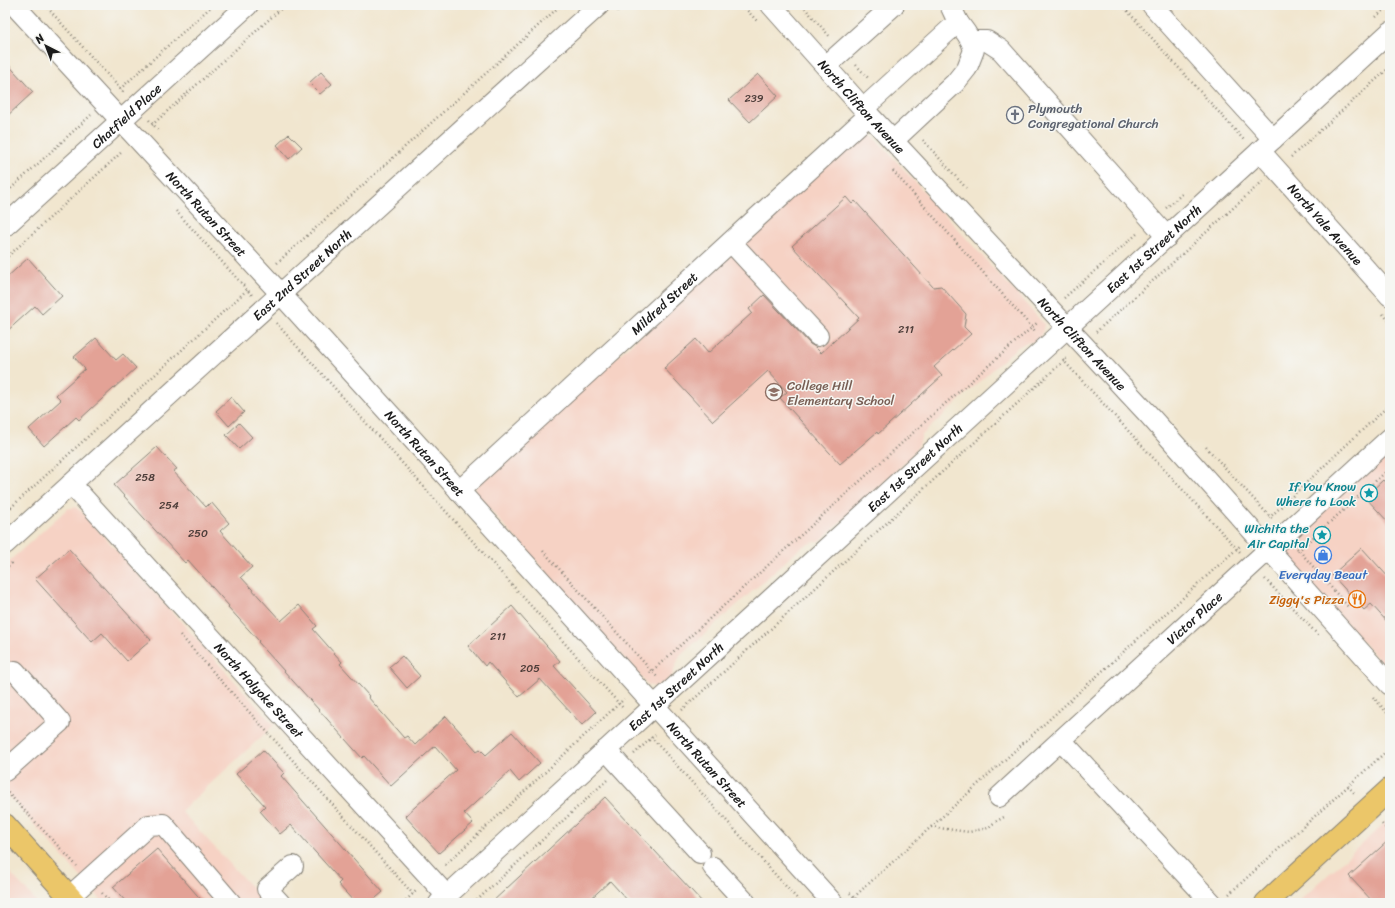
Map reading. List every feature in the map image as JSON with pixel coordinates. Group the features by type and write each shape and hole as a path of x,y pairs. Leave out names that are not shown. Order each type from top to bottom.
{"main road":[{"path":"1266,903 1390,789"},
{"path":"5,825 72,900"}],"street":[{"name":"North Rutan Street","path":"14,5 280,293 668,723 842,902"},
{"name":"Chatfield Place","path":"5,226 248,5"},
{"name":"East 2nd Street North","path":"5,544 598,5"},
{"name":"North Clifton Avenue","path":"771,5 867,111 1148,414 1390,685"},
{"path":"826,66 894,5"},
{"name":"North Yale Avenue","path":"1152,5 1260,124 1277,169 1390,296"},
{"path":"894,140 955,83 968,68 974,50 971,41 954,14"},
{"name":"Mildred Street","path":"459,491 731,242 867,111 954,14"},
{"name":"East 1st Street North","path":"443,900 1390,32"},
{"path":"971,41 987,41 1001,50 1167,237"},
{"path":"731,242 818,336"},
{"name":"Victor Place","path":"999,797 1390,438"},
{"name":"North Holyoke Street","path":"71,484 430,879 443,900"},
{"path":"5,771 60,722 15,671"},
{"path":"1061,740 1219,900"},
{"path":"606,750 746,903"},
{"path":"72,900 89,879 149,825 163,824 231,903"},
{"path":"280,903 267,889 293,866"}],"path":[{"path":"5,513 263,275 561,5"},
{"path":"742,5 758,22"},
{"path":"1372,21 1389,5"},
{"path":"474,903 621,766 1063,361 1390,67"},
{"path":"85,111 127,157"},
{"path":"1238,144 1260,124"},
{"path":"891,169 1048,345 1322,640"},
{"path":"403,903 619,704 652,671 932,415 1188,189"},
{"path":"171,206 619,704 652,738 801,903"},
{"path":"842,902 1237,549 1390,404"},
{"path":"175,629 413,894"},
{"path":"1369,693 1390,716"},
{"path":"1219,900 1390,748"},
{"path":"5,790 111,903"}],"shaded area":[{"name":"College Hill Elementary School","path":"865,132 877,140 1044,324 1043,330 1040,337 1033,342 1025,343 1016,348 922,435 919,445 910,458 821,540 805,545 797,551 679,657 672,676 665,682 655,687 648,685 475,493 476,486 858,136"},
{"path":"1390,447 1390,672 1288,560 1285,549 1287,542"},
{"path":"75,507 82,512 274,725 181,811 266,903 104,903 5,792 5,565 67,509"},
{"path":"1390,818 1390,903 1297,903"},
{"path":"5,867 38,903 5,903"}],"building":[{"path":"5,61 33,92 5,118"},
{"path":"321,72 332,84 320,94 309,83"},
{"path":"758,74 778,96 750,122 729,100"},
{"path":"289,134 302,147 289,159 277,145"},
{"path":"846,197 852,204 855,201 933,287 941,286 966,314 964,327 971,334 934,367 942,376 878,434 877,432 840,464 780,398 787,392 768,371 713,421 664,368 696,339 708,353 752,313 749,309 764,295 810,344 821,353 859,318 792,246"},
{"path":"28,258 62,296 42,314 35,306 5,333 5,279"},
{"path":"96,338 116,360 123,354 136,368 79,420 76,417 44,446 29,429 61,400 56,395 85,369 74,357"},
{"path":"231,397 244,412 229,426 216,411"},
{"path":"239,423 252,437 239,449 226,435"},
{"path":"157,447 177,469 173,471 206,507 211,502 229,523 220,531 252,567 241,577 281,621 299,605 317,626 313,629 342,662 340,664 404,738 407,736 415,745 446,716 477,751 480,749 486,755 512,732 540,763 519,782 510,771 464,813 473,823 439,853 405,816 456,770 435,746 391,786 364,756 362,758 258,642 259,641 188,560 185,563 114,485"},
{"path":"1383,480 1390,488 1390,524 1365,497"},
{"path":"1362,548 1390,579 1390,625 1371,604 1364,610 1332,575"},
{"path":"69,549 151,640 127,661 102,633 92,642 35,579"},
{"path":"512,606 560,661 554,666 596,712 582,725 540,679 519,697 488,662 485,666 468,646"},
{"path":"402,656 420,676 407,688 389,667"},
{"path":"263,750 284,773 281,776 383,892 370,903 355,903 338,884 341,881 291,825 280,834 260,811 265,806 236,774"},
{"path":"605,797 703,903 630,903 610,881 586,903 491,903"},
{"path":"1390,839 1390,903 1374,903 1349,876"},
{"path":"157,849 204,903 127,903 113,887"}],"place":[{"name":"Plymouth Congregational Church","path":"1015,115"},
{"name":"College Hill Elementary School","path":"774,392"},
{"name":"If You Know Where to Look","path":"1369,493"},
{"name":"Wichita the Air Capital","path":"1322,535"},
{"name":"Everyday Beaut","path":"1323,555"},
{"name":"Ziggy's Pizza","path":"1357,599"}]}
